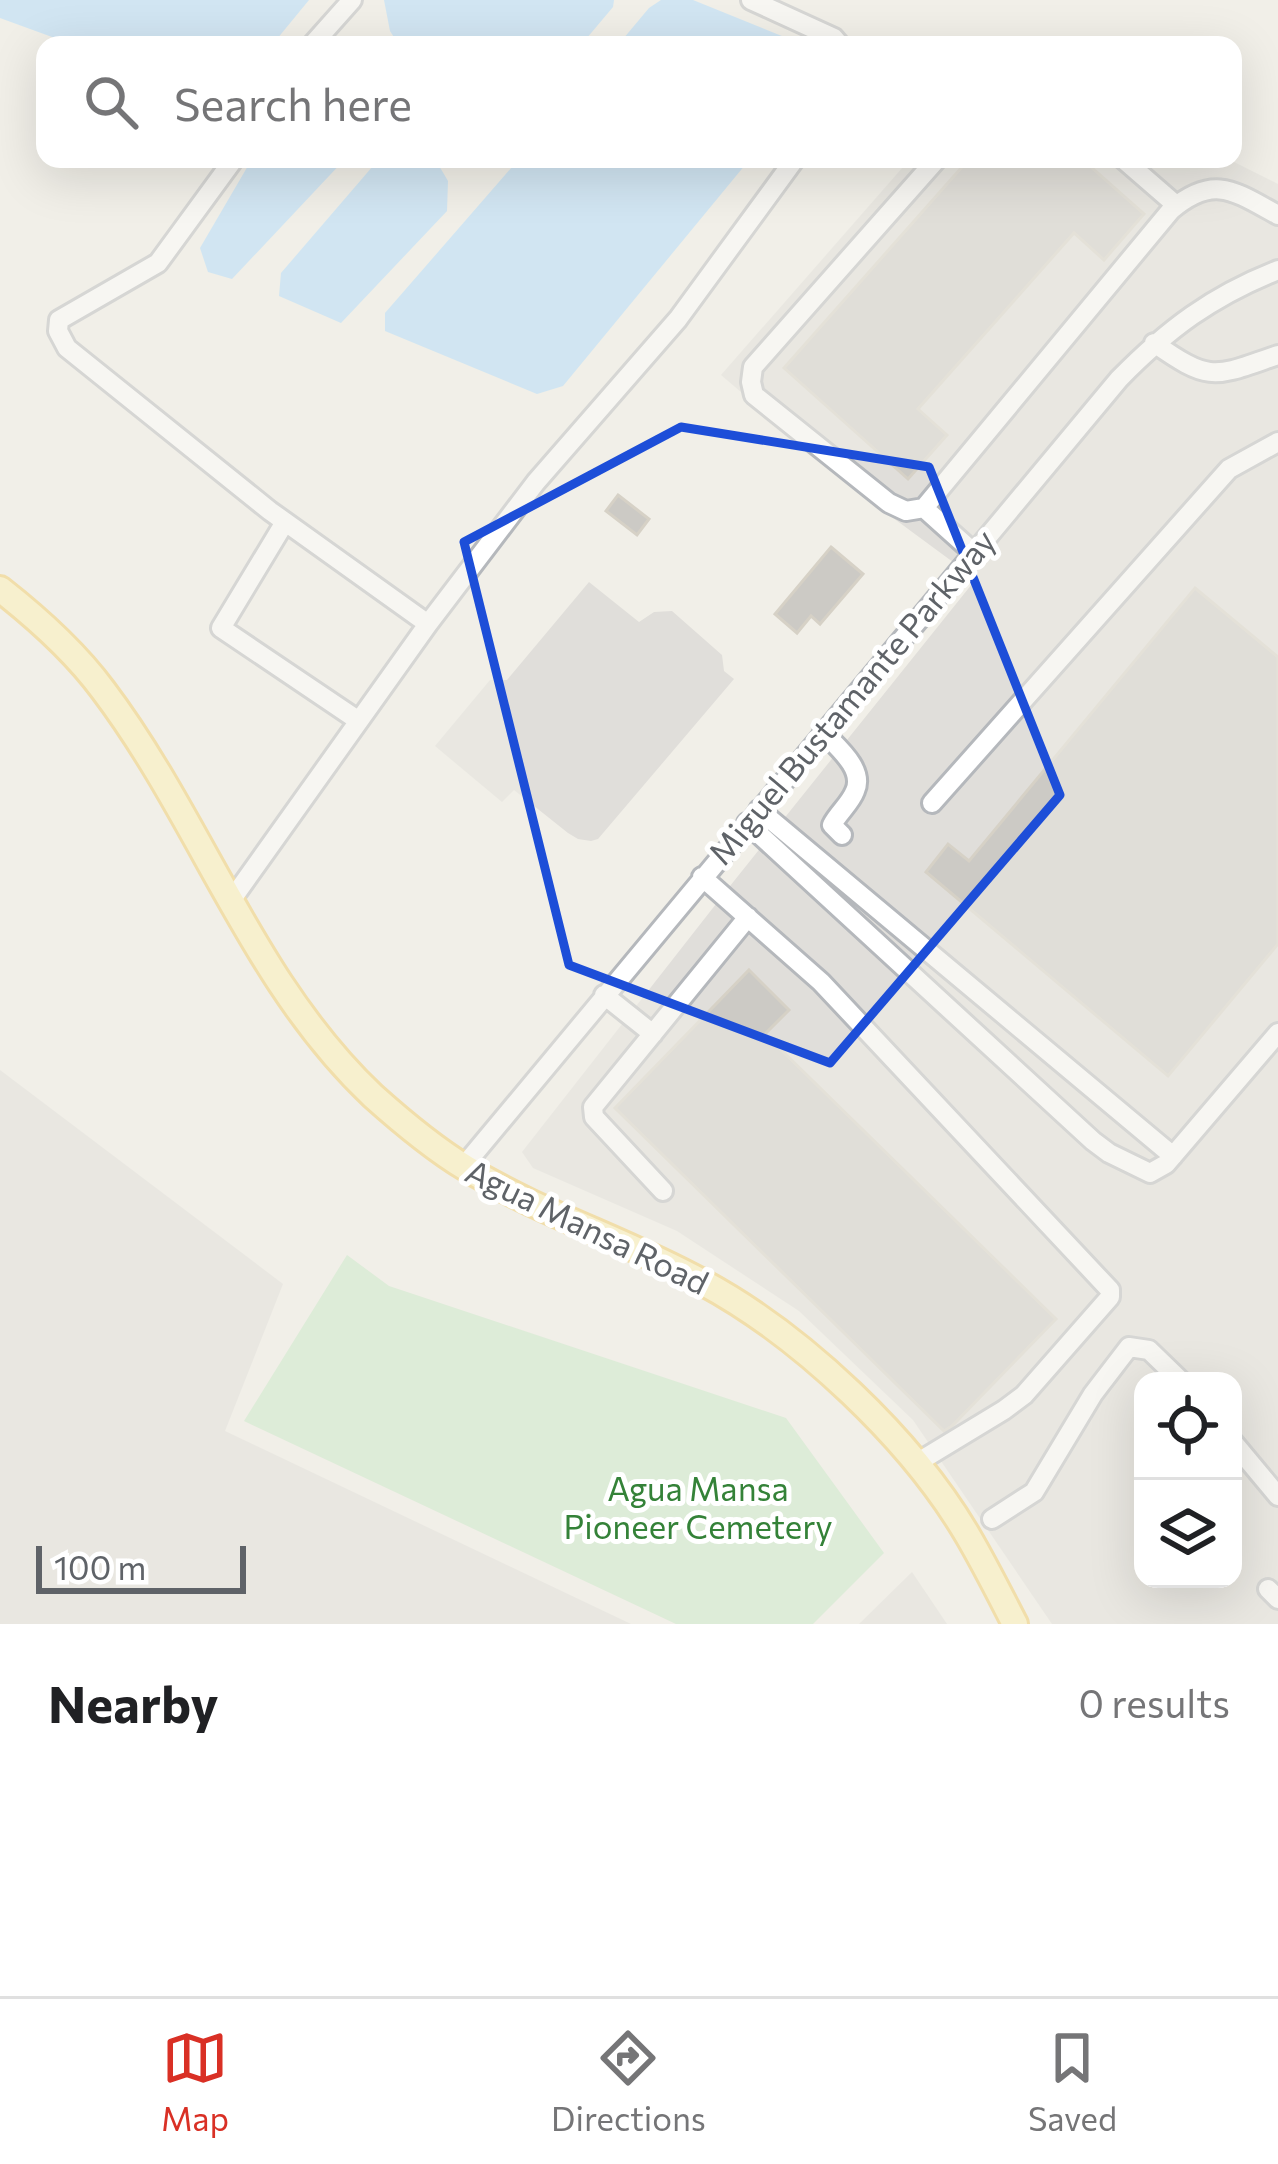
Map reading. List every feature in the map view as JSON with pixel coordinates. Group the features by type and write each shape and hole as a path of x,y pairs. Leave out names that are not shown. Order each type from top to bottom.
{"main road":[{"name":"Agua Mansa Road","path":"0,589 54,636 102,688 178,806 284,992 372,1094 463,1167 704,1282 778,1330 899,1443 968,1535 1015,1624"}],"street":[{"path":"320,36 352,0"},
{"path":"751,0 830,36"},
{"path":"227,168 158,263 59,320 58,331 67,348 278,516 428,624"},
{"path":"230,902 428,624 536,482 678,320 788,168"},
{"path":"929,168 753,367 751,382 754,395 906,511 924,508 1176,206 1197,191 1218,188 1278,215"},
{"path":"1133,168 1176,206"},
{"name":"Miguel Bustamante Parkway","path":"463,1167 1119,379 1154,343 1208,303 1278,270"},
{"path":"1154,343 1202,372 1230,371 1278,355"},
{"path":"932,803 1229,470 1278,442"},
{"path":"924,508 973,552"},
{"path":"278,516 221,628 359,722"},
{"path":"823,732 858,777 858,788 832,825 842,835"},
{"path":"753,816 1173,1156"},
{"path":"753,816 1108,1153 1150,1173 1166,1164 1278,1033"},
{"path":"703,877 821,982 1110,1290 1110,1298 1024,1395 915,1464"},
{"path":"663,1191 592,1113 593,1107 748,917"},
{"path":"604,995 652,1034"},
{"path":"992,1519 1034,1492 1093,1394 1129,1347 1149,1350 1172,1372"},
{"path":"1242,1453 1278,1496"}],"highlighted area":[{"path":"681,427 929,467 1060,795 830,1063 569,965 464,542"}],"shaded area":[{"path":"1242,166 1278,184 1278,1624 1052,1624 913,1420 799,1311 677,1231 533,1168 522,1152 976,579 866,498 721,375 902,168"},
{"path":"589,582 639,622 654,612 672,611 722,655 724,671 734,679 598,839 591,841 568,833 514,790 502,802 435,746 490,680 507,680"},
{"path":"0,1070 283,1284 225,1431 631,1624 0,1624"},
{"path":"912,1572 947,1624 859,1624"}],"green space":[{"name":"Agua Mansa Pioneer Cemetery","path":"347,1255 389,1286 786,1418 884,1553 813,1624 676,1624 244,1421"}],"water":[{"path":"0,0 309,0 279,36 49,36 0,18"},
{"path":"384,0 614,0 589,36 393,36"},
{"path":"661,0 693,0 782,36 626,36"},
{"path":"247,168 337,168 232,279 208,272 200,248"},
{"path":"371,168 440,168 448,181 447,211 341,323 279,296 281,273"},
{"path":"511,168 743,168 563,386 537,394 385,331 385,313"}],"building":[{"path":"961,168 1092,168 1144,214 1104,260 1074,233 918,409 947,435 908,479 784,368"},
{"path":"618,495 649,519 637,535 606,511"},
{"path":"831,547 863,574 820,624 811,616 797,633 775,614"},
{"path":"1195,588 1278,657 1278,944 1168,1076 926,872 948,844 969,861"},
{"path":"749,970 789,1010 765,1034 1056,1319 944,1431 615,1108"}]}
